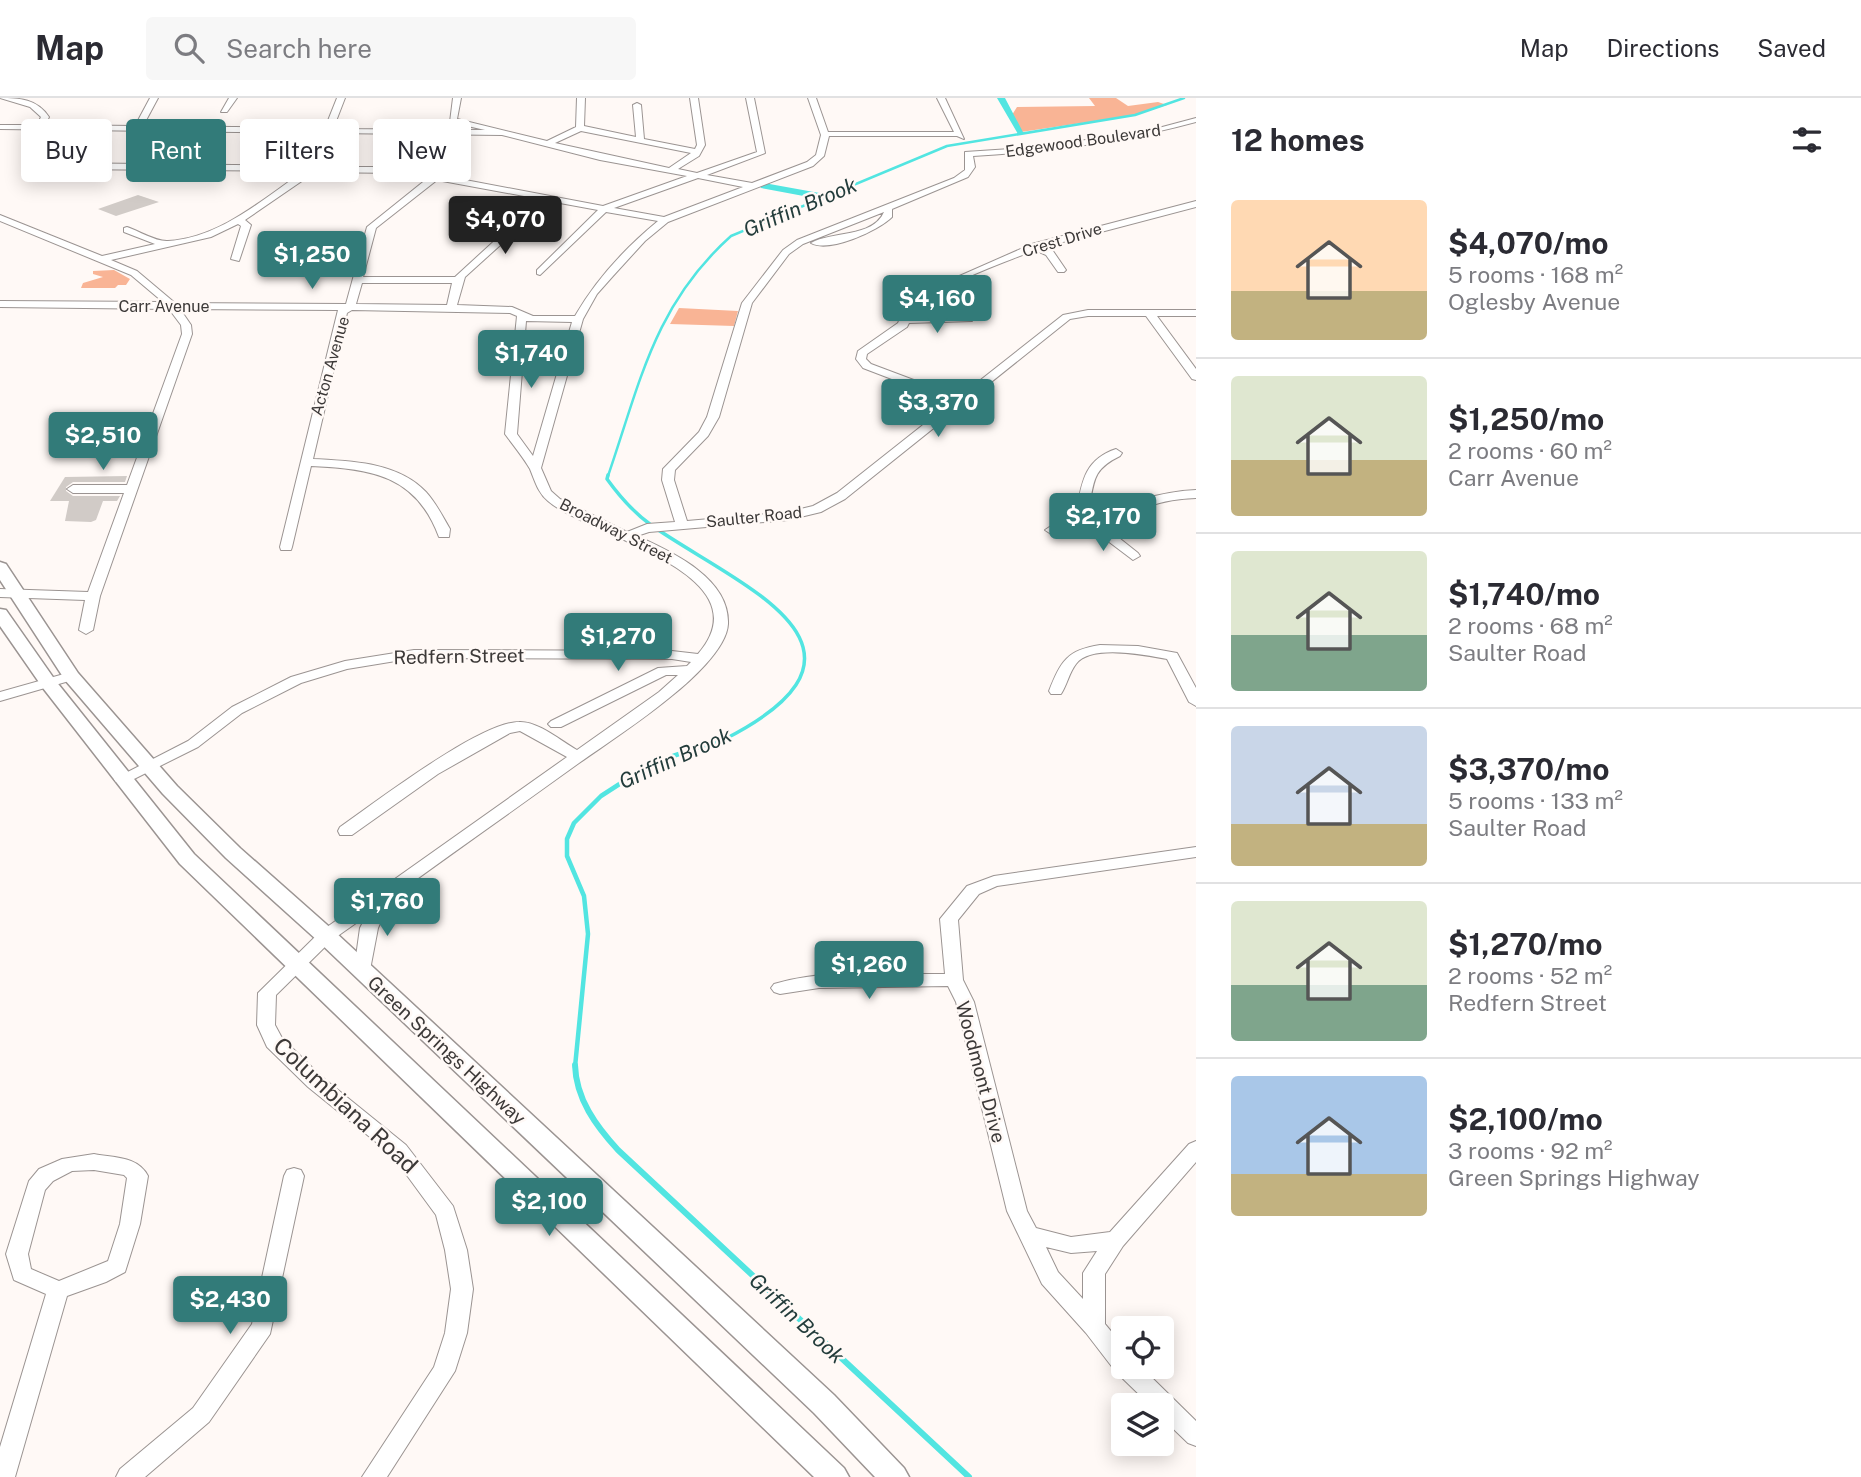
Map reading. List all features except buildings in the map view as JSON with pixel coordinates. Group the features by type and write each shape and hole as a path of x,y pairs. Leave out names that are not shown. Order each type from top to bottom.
{"main road":[{"name":"Green Springs Highway","path":"0,567 71,676 149,765 233,853 326,936 824,1404 894,1477"},
{"path":"0,614 49,684 187,859 834,1477"}],"street":[{"path":"4,98 22,101 43,112 44,119"},
{"path":"22,101 35,98"},
{"path":"224,110 233,98"},
{"path":"334,119 341,98"},
{"path":"453,119 457,98"},
{"path":"580,128 581,98"},
{"path":"672,169 698,152 701,145 694,98"},
{"path":"540,272 605,208 762,151 750,98"},
{"path":"535,468 578,319 599,286 642,239 665,220 810,164 820,156 825,146 824,134 812,98"},
{"path":"824,134 960,136 941,98"},
{"path":"140,119 152,105 152,101"},
{"path":"637,105 640,141"},
{"name":"Edgewood Boulevard","path":"676,525 668,480 669,469 704,434 713,417 747,303 786,252 797,244 970,173 972,167 968,154 1040,150 1152,132 1196,120"},
{"path":"471,125 547,144 752,186"},
{"path":"0,127 21,127"},
{"path":"547,144 580,128 698,152"},
{"path":"471,132 499,133"},
{"path":"112,167 240,168"},
{"path":"102,259 208,235 239,220 294,182"},
{"name":"Acton Avenue","path":"286,547 343,311 350,307 372,227 429,182"},
{"path":"469,182 665,220"},
{"path":"451,308 458,280 548,197"},
{"name":"Crest Drive","path":"960,401 867,366 861,359 862,353 894,332 915,306 943,287 1035,247 1196,204"},
{"path":"0,218 134,273 172,306 186,325 187,334 93,596 86,630"},
{"path":"236,259 246,225 239,220"},
{"path":"127,230 166,245"},
{"path":"1035,247 1050,253 1061,270"},
{"path":"358,280 458,280"},
{"name":"Carr Avenue","path":"0,304 451,308 512,310 531,318 578,319"},
{"path":"522,313 511,434 535,468"},
{"name":"Saulter Road","path":"625,537 647,528 788,516 817,509 841,496 1067,317 1088,313 1196,313"},
{"path":"1149,313 1196,377"},
{"path":"905,320 968,319"},
{"path":"1116,453 1100,460 1091,468 1083,508 1095,525 1133,556"},
{"path":"307,462 350,464 389,473 421,493 444,534"},
{"name":"Broadway Street","path":"297,965 326,936 664,695 695,665 721,626 716,596 692,570 574,512 548,495 535,468"},
{"path":"73,489 133,489"},
{"path":"1051,530 1095,525 1142,502 1174,495 1196,494"},
{"path":"0,593 93,596"},
{"path":"1056,691 1068,665 1079,654 1142,649 1172,656 1196,702"},
{"name":"Redfern Street","path":"122,779 193,744 237,710 296,680 378,658 414,654 672,656 695,665"},
{"path":"556,724 663,671 695,665"},
{"path":"0,698 71,676"},
{"path":"346,831 457,755 516,726 529,728 548,742 576,756"},
{"name":"Woodmont Drive","path":"1111,1348 1049,1279 1017,1211 965,1002 954,980 950,919 973,890 994,881 1196,852"},
{"path":"363,971 369,928 384,897"},
{"name":"Columbiana Road","path":"297,965 267,993 266,1024 274,1042 315,1082 399,1150 424,1179 446,1212 462,1289 456,1333 444,1371 374,1477"},
{"path":"780,988 819,982 954,980"},
{"path":"1094,1326 1094,1273 1116,1240 1196,1149"},
{"path":"94,1162 130,1168 138,1176 130,1224 117,1266 98,1276 58,1290 22,1273 17,1254 36,1187 46,1175 69,1164 94,1162"},
{"path":"128,1477 201,1415 262,1327 294,1177"},
{"path":"1029,1235 1071,1245 1116,1240"},
{"path":"3,1477 58,1290"},
{"name":"Woodmont Drive","path":"1138,1379 1196,1436"}],"shaded area":[{"path":"1089,98 1116,98 1128,106 1158,102 1167,105 1135,115 1021,132 1010,118 1017,107 1095,106"},
{"path":"114,270 130,279 126,285 118,285 115,288 81,288 83,283 103,277 93,274 93,271"},
{"path":"679,308 738,311 734,326 670,324"}],"waterway":[{"path":"1001,98 1021,132"},
{"name":"Griffin Brook","path":"608,476 641,377 667,318 705,262 731,236 947,146 1135,115 1184,98"},
{"path":"764,186 825,197"},
{"name":"Griffin Brook","path":"608,475 607,479 617,492 644,520 759,594 787,620 803,646 801,675 777,706 727,738"},
{"name":"Griffin Brook","path":"575,1066 588,934 584,896 567,856 567,839 574,823 601,796 635,774 673,756 727,738"},
{"name":"Griffin Brook","path":"575,1066 583,1101 618,1150 969,1477"}]}
